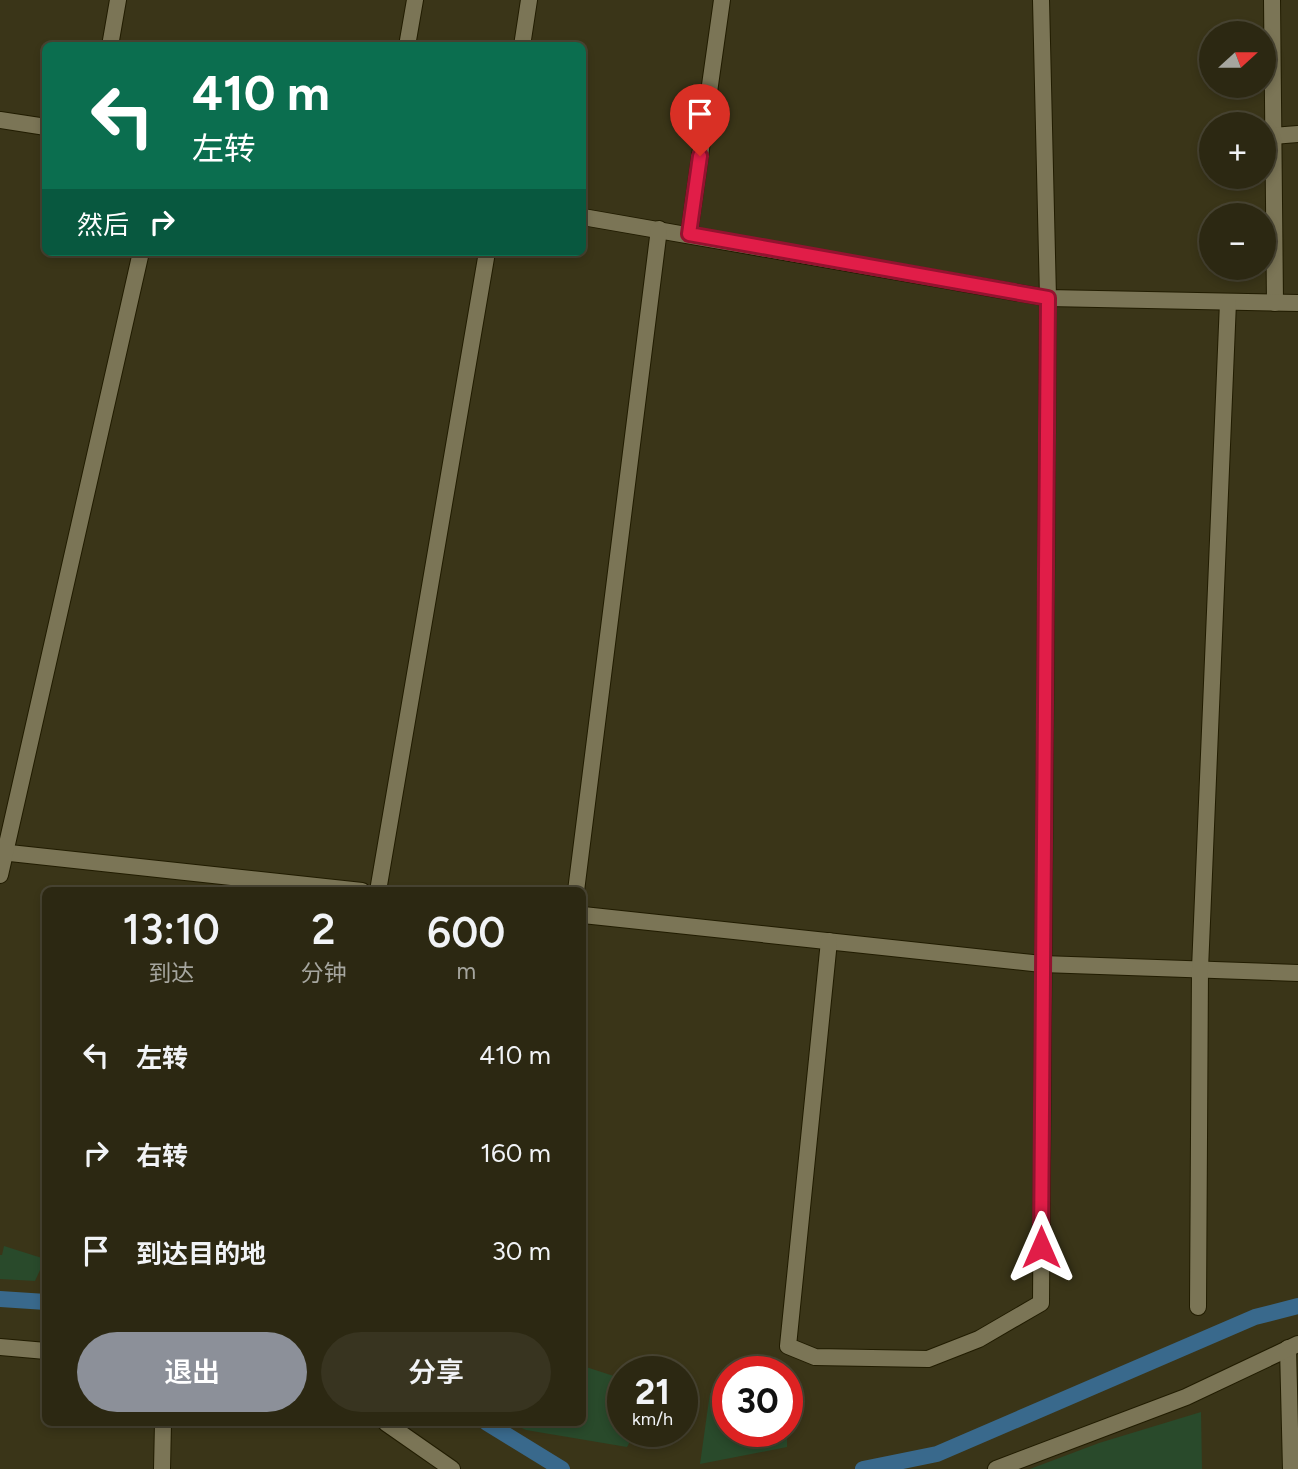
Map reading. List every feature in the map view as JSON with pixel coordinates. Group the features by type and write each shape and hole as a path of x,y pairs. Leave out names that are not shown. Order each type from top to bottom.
{"street":[{"path":"111,42 118,0"},
{"path":"408,42 415,0"},
{"path":"523,42 529,0"},
{"path":"689,234 722,0"},
{"path":"829,941 788,1346 815,1357 928,1359 979,1339 1041,1303 1048,298 1041,0"},
{"path":"1272,0 1273,112"},
{"path":"0,120 42,126"},
{"path":"1276,136 1298,134"},
{"path":"1274,189 1275,303"},
{"path":"586,217 1048,298 1298,303"},
{"path":"577,887 659,229"},
{"path":"0,875 3,852 140,256"},
{"path":"379,887 486,256"},
{"path":"1198,1307 1200,969 1228,302"},
{"path":"3,852 325,887"},
{"path":"586,915 1042,964 1298,973"},
{"path":"996,1469 1186,1397 1293,1346 1291,1469"},
{"path":"0,1347 42,1351"},
{"path":"162,1469 163,1426"},
{"path":"390,1426 452,1469"}],"green space":[{"path":"4,1246 42,1258 42,1266 35,1281 0,1279"},
{"path":"586,1367 607,1374 607,1444 526,1430 517,1426 586,1426"},
{"path":"710,1393 712,1447 787,1447 700,1464"},
{"path":"1201,1412 1202,1469 1030,1469 1099,1443"}],"waterway":[{"path":"0,1299 42,1302"},
{"path":"863,1469 937,1454 1255,1317 1298,1306"},
{"path":"492,1426 562,1469"}],"route":[{"path":"700,156 689,234 1048,298 1041,1247"}]}
